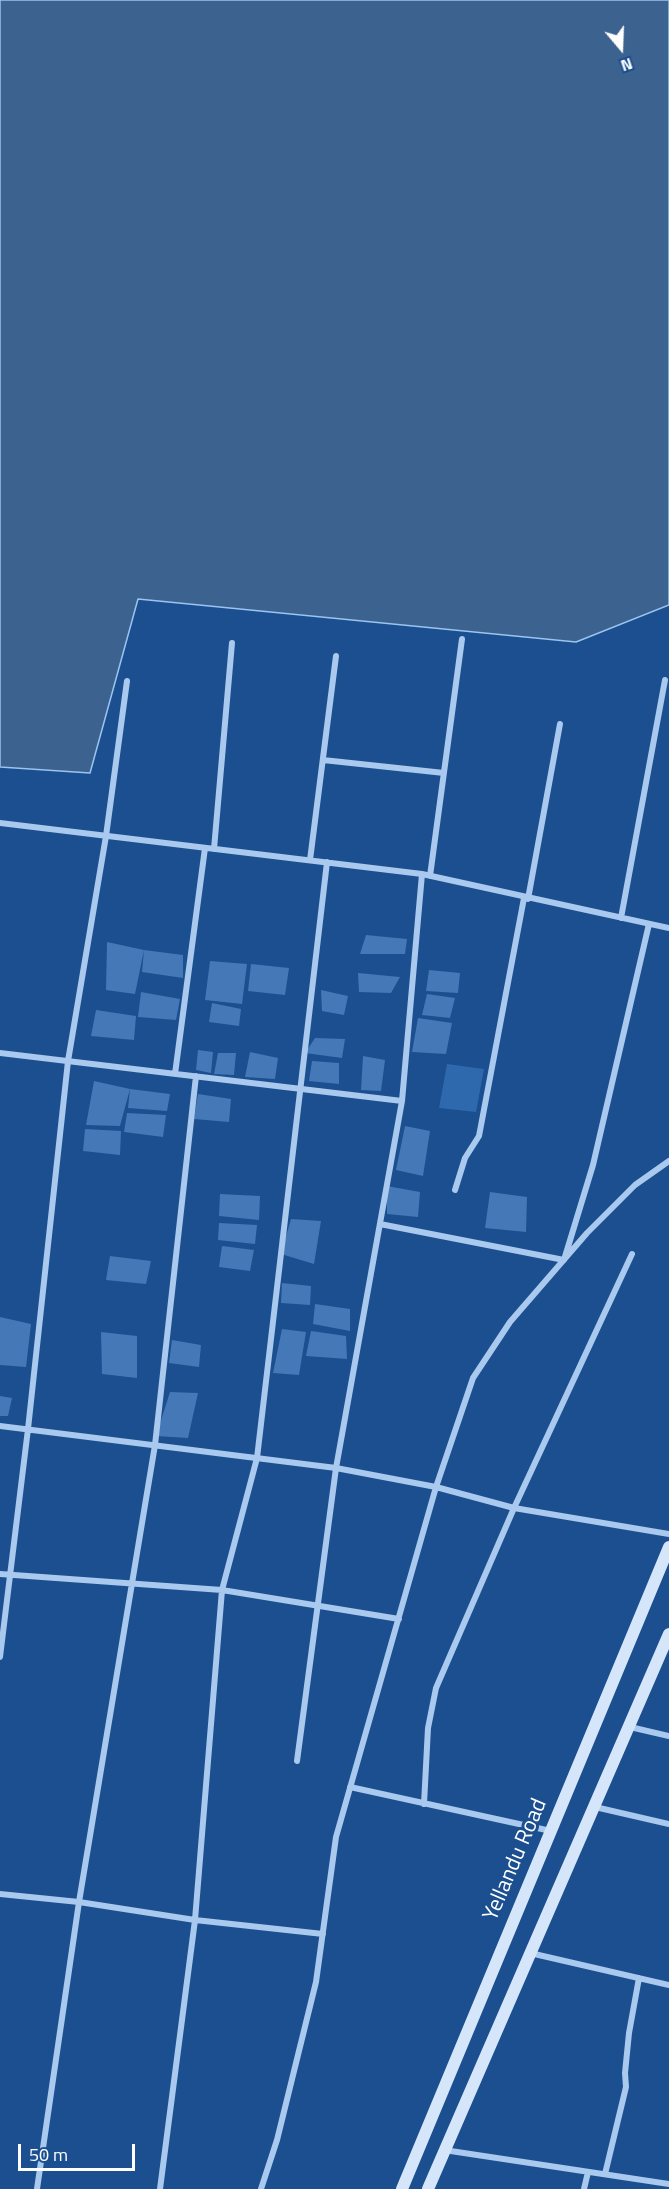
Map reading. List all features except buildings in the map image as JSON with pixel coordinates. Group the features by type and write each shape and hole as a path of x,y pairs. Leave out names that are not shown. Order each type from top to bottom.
{"main road":[{"name":"Yellandu Road","path":"402,2189 669,1547"},
{"path":"428,2189 669,1634"}],"street":[{"path":"430,876 462,639"},
{"path":"214,849 232,643"},
{"path":"310,860 336,656"},
{"path":"621,918 665,680"},
{"path":"0,1657 28,1429 68,1062 106,836 127,681"},
{"path":"455,1190 465,1158 479,1136 560,724"},
{"path":"323,760 444,773"},
{"path":"0,823 422,874 669,928"},
{"path":"175,1074 205,848"},
{"path":"160,2189 195,1920 222,1590 257,1458 327,862"},
{"path":"297,1761 336,1468 402,1101 422,874"},
{"path":"564,1260 593,1165 649,924"},
{"path":"0,1053 402,1101"},
{"path":"37,2189 79,1902 155,1445 196,1076"},
{"path":"261,2189 277,2140 316,1982 336,1837 436,1486 473,1378 510,1322 587,1233 635,1185 669,1161"},
{"path":"380,1224 564,1260"},
{"path":"424,1804 428,1728 436,1688 514,1508 632,1254"},
{"path":"0,1426 336,1468 436,1486 514,1508 669,1534"},
{"path":"0,1574 222,1590 399,1619"},
{"path":"630,1727 669,1736"},
{"path":"350,1788 551,1831"},
{"path":"595,1807 669,1824"},
{"path":"0,1894 79,1902 195,1920 323,1934"},
{"path":"530,1953 669,1985"},
{"path":"605,2174 626,2087 629,2033 639,1978"},
{"path":"444,2150 669,2184"},
{"path":"584,2189 588,2172"}],"shaded area":[{"path":"0,0 669,0 669,605 576,642 138,599 90,773 0,767"},
{"path":"447,1064 484,1069 476,1112 439,1108"}]}
